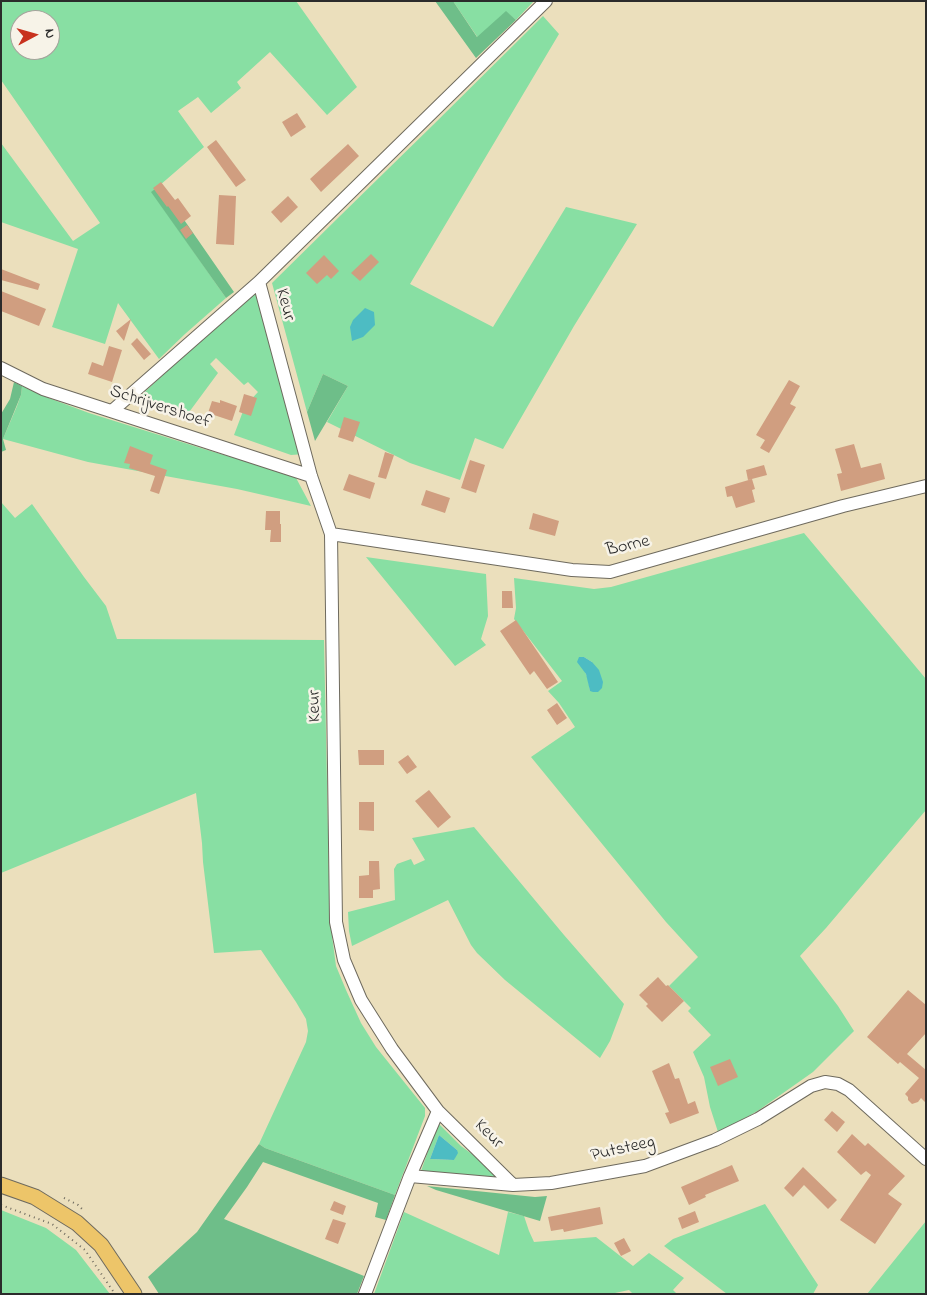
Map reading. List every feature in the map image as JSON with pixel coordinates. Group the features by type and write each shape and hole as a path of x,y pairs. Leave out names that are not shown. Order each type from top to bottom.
{"main road":[{"path":"1,1184 35,1197 77,1223 101,1245 134,1294"}],"street":[{"name":"Keur","path":"112,411 259,282 546,1"},
{"name":"Keur","path":"259,282 311,476 331,534 336,922 344,960 361,1000 392,1049 438,1111 513,1185"},
{"name":"Schrijvershoef","path":"1,368 43,389 311,476"},
{"name":"Borne","path":"331,534 572,570 610,572 843,506 926,486"},
{"name":"Putsteeg","path":"410,1176 513,1185 551,1183 645,1166 715,1140 758,1120 811,1086 825,1082 838,1084 849,1090 926,1159"},
{"path":"365,1294 410,1176 438,1111"}],"path":[{"path":"1,1205 52,1224 79,1245 85,1250 115,1294"}],"green space":[{"path":"1,1 296,1 357,87 327,115 270,52 237,82 241,88 211,113 198,97 178,111 204,147 152,192 226,298 159,359 118,303 105,344 52,327 78,249 1,222 1,143 73,241 100,223 1,80"},
{"path":"435,1 453,1 477,37 506,11 516,20 476,58"},
{"path":"453,1 534,1 516,20 506,12 478,38"},
{"path":"543,16 559,34 410,284 493,327 566,207 637,224 574,326 503,449 475,438 460,480 410,463 327,422 348,386 323,374 307,412 272,283"},
{"path":"160,185 234,292 226,298 151,192"},
{"path":"258,293 305,454 291,455 234,435 245,406 258,392 248,382 244,385 216,358 210,364 218,373 184,419 137,403 136,400 249,295"},
{"path":"323,374 348,386 315,441 307,412"},
{"path":"14,382 22,386 21,395 3,439 6,450 1,452 1,414 10,399"},
{"path":"22,386 89,413 295,476 311,506 237,489 88,462 3,439 21,395"},
{"path":"1,502 15,518 32,504 106,606 117,639 324,640 329,878 332,936 336,966 361,1023 376,1047 425,1108 425,1116 395,1195 265,1148 259,1144 306,1042 308,1031 306,1019 261,950 214,953 196,793 1,873"},
{"path":"804,533 926,679 926,810 800,956 838,1006 854,1031 813,1072 759,1110 718,1132 710,1107 704,1077 693,1052 711,1035 688,1011 691,1008 669,986 698,957 666,922 531,757 575,727 559,703 548,691 562,681 514,619 516,608 514,578 594,589 611,587","holes":["579,657 584,657 592,662 590,691 588,679"]},
{"path":"366,557 486,574 488,616 481,639 486,645 455,666"},
{"path":"474,827 624,1004 610,1041 600,1058 505,980 477,953 448,900 352,946 348,912 395,900 394,869 397,864 411,859 414,865 425,860 412,838"},
{"path":"438,1123 461,1146 506,1179 421,1171","holes":["439,1135 457,1150 454,1160 430,1159"]},
{"path":"259,1144 265,1148 395,1195 386,1220 375,1217 378,1203 263,1162 224,1219 364,1276 357,1294 159,1294 148,1277 197,1232"},
{"path":"427,1186 535,1197 547,1196 540,1221"},
{"path":"765,1204 818,1285 813,1294 727,1294 664,1246 673,1239"},
{"path":"1,1210 46,1228 76,1250 110,1294 1,1294"},
{"path":"404,1212 499,1255 508,1212 524,1216 534,1242 596,1237 633,1266 649,1253 684,1278 673,1290 677,1294 633,1294 629,1290 614,1294 374,1294"},
{"path":"926,1221 926,1294 867,1294"}],"water":[{"path":"365,308 374,312 375,325 363,337 352,341 350,327 353,320"},
{"path":"579,657 584,657 592,662 599,670 603,682 602,688 598,692 590,691 586,674 577,662"},
{"path":"439,1135 457,1150 458,1153 454,1160 430,1159"}],"building":[{"path":"297,113 306,127 291,137 282,122"},
{"path":"216,140 246,180 236,187 207,147"},
{"path":"348,144 359,156 321,192 310,179"},
{"path":"161,182 175,200 178,198 191,216 181,224 153,188"},
{"path":"219,195 236,196 234,245 216,244"},
{"path":"288,196 298,207 281,223 271,212"},
{"path":"187,225 193,233 186,239 180,230"},
{"path":"371,254 379,262 360,281 351,273"},
{"path":"324,255 339,271 331,279 327,275 317,284 306,273"},
{"path":"1,269 40,284 38,290 1,280"},
{"path":"1,291 46,309 39,326 1,311"},
{"path":"131,319 124,341 116,331"},
{"path":"137,338 151,354 144,360 131,344"},
{"path":"109,346 122,350 112,382 88,374 92,362 103,366"},
{"path":"789,380 800,386 790,404 796,407 769,453 760,448 765,440 756,435"},
{"path":"244,394 257,398 251,416 239,412"},
{"path":"220,400 237,406 232,421 208,413 212,401 220,403"},
{"path":"344,417 360,422 353,442 338,437"},
{"path":"854,444 861,468 881,463 885,479 841,491 837,474 842,473 835,449"},
{"path":"130,446 153,455 150,464 167,470 159,494 150,491 155,476 129,468 130,464 124,463"},
{"path":"385,452 394,455 386,479 378,477"},
{"path":"470,460 485,465 476,493 461,488"},
{"path":"764,465 767,475 748,480 746,470"},
{"path":"349,474 375,483 370,499 343,490"},
{"path":"752,479 755,489 752,490 755,502 736,508 732,496 727,497 725,487"},
{"path":"426,490 450,498 445,513 421,505"},
{"path":"266,511 280,511 281,542 270,542 271,530 265,530"},
{"path":"533,513 559,521 555,536 529,529"},
{"path":"502,591 512,591 513,608 502,608"},
{"path":"516,620 558,682 547,689 534,671 530,675 500,631"},
{"path":"557,703 567,718 557,725 547,710"},
{"path":"358,750 384,750 384,765 359,765"},
{"path":"408,755 417,767 407,774 398,762"},
{"path":"429,790 451,817 438,828 415,801"},
{"path":"359,802 374,802 374,831 359,830"},
{"path":"369,861 379,861 380,889 373,890 373,898 359,898 359,876 369,875"},
{"path":"658,977 684,1001 662,1022 646,1006 648,1004 639,995"},
{"path":"908,990 926,1005 926,1033 907,1054 926,1070 926,1103 921,1098 918,1102 912,1104 905,1094 919,1078 900,1062 898,1064 867,1037"},
{"path":"730,1059 738,1077 718,1086 710,1067"},
{"path":"669,1063 675,1079 679,1078 688,1104 695,1101 699,1113 670,1124 665,1113 669,1112 652,1071"},
{"path":"832,1111 845,1122 837,1132 824,1120"},
{"path":"852,1134 865,1146 868,1143 905,1176 888,1194 902,1204 875,1244 840,1220 871,1175 866,1171 861,1175 837,1152"},
{"path":"732,1165 739,1181 705,1195 706,1197 689,1205 681,1187"},
{"path":"803,1167 837,1200 828,1209 804,1185 793,1197 784,1188"},
{"path":"334,1201 346,1206 343,1215 330,1210"},
{"path":"600,1207 603,1224 564,1232 563,1229 551,1231 548,1217"},
{"path":"695,1211 699,1222 682,1229 678,1218"},
{"path":"333,1219 346,1223 338,1244 325,1239"},
{"path":"624,1238 631,1251 621,1256 614,1243"}]}
